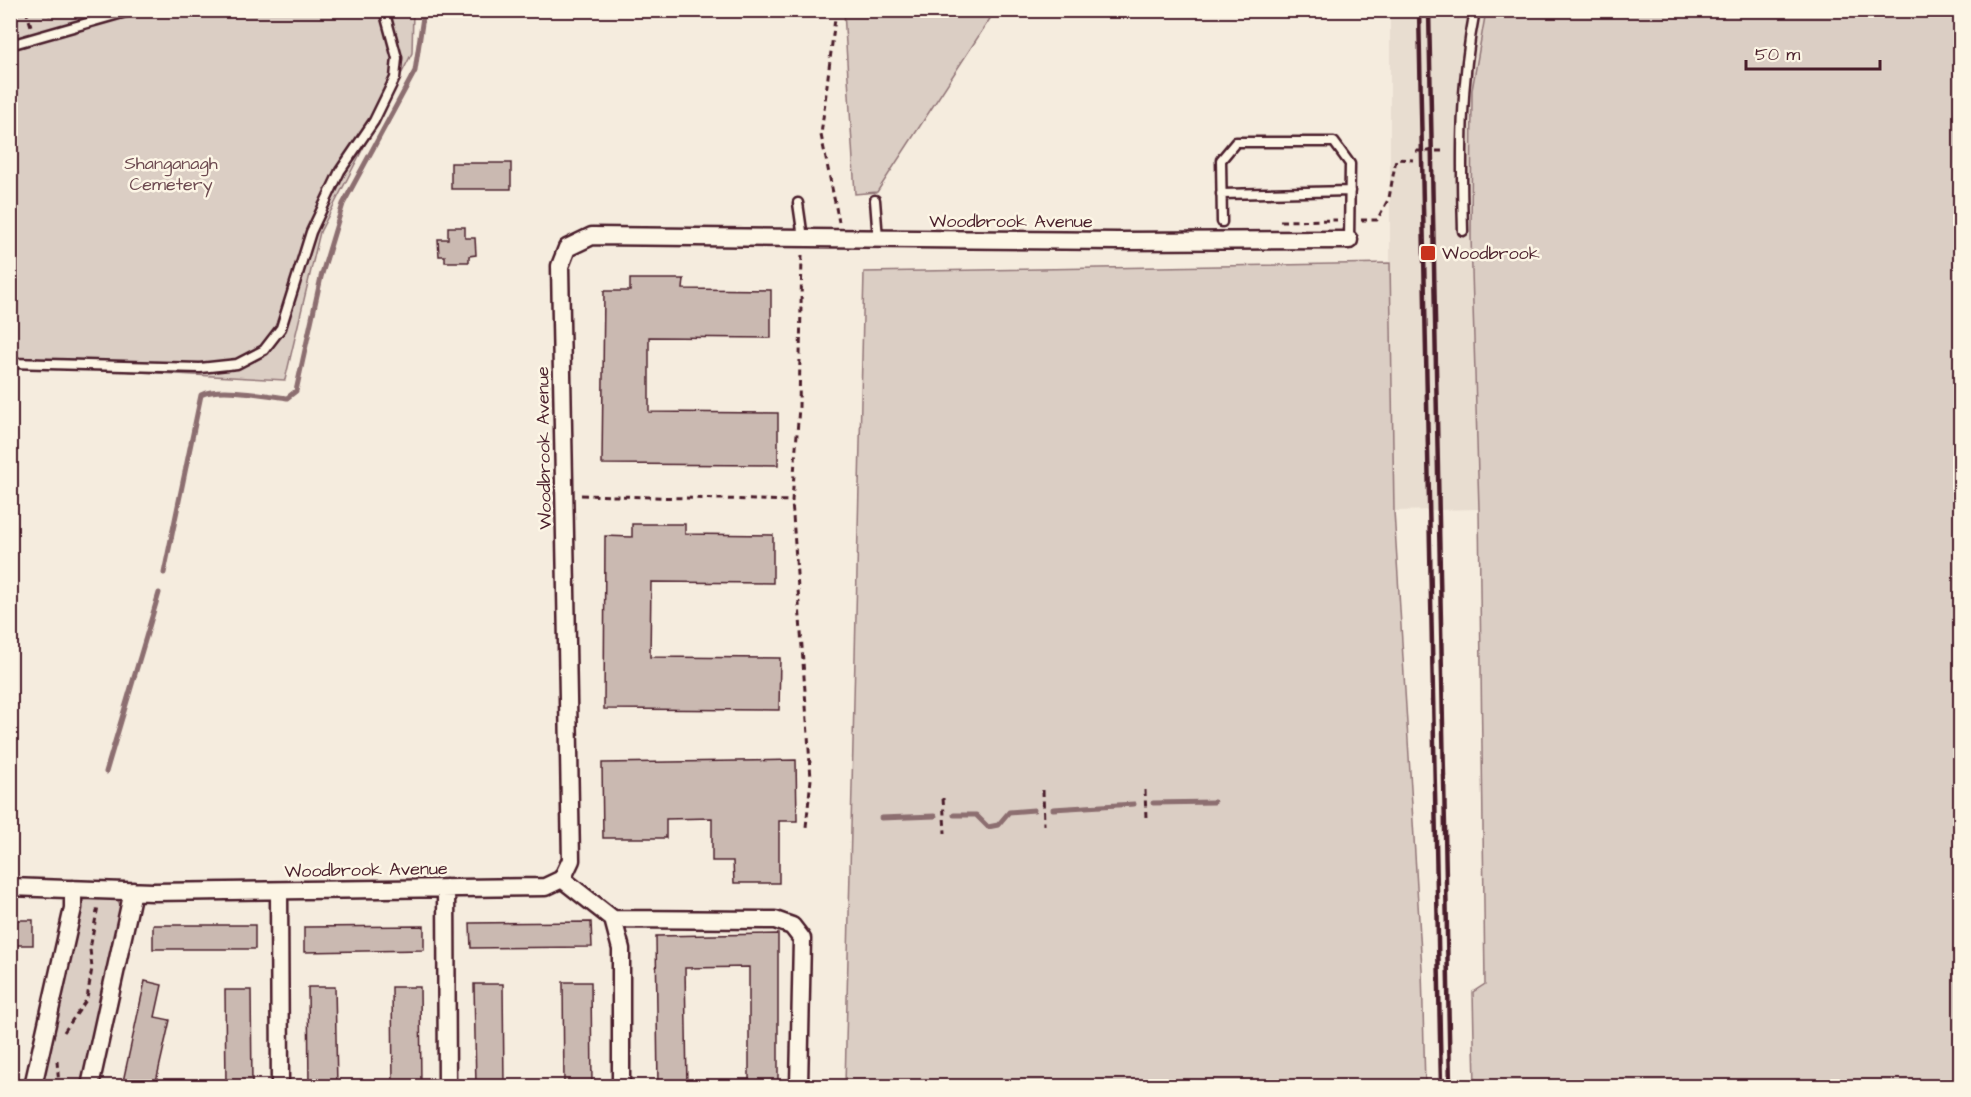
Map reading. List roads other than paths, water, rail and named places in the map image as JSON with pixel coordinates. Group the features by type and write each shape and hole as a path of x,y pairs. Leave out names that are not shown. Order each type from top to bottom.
{"street":[{"name":"Woodbrook Avenue","path":"10,887 133,891 279,891 545,887 562,879 571,860 560,266 567,248 592,236 1349,240"},
{"path":"562,879 613,919 621,949 621,1086"},
{"path":"446,888 447,1086"},
{"path":"33,1086 73,908 73,889"},
{"path":"90,1086 133,891"},
{"path":"279,891 280,1086"},
{"path":"613,919 774,920 792,926 802,939 799,1086"}],"lane":[{"path":"10,45 133,10"},
{"path":"10,363 200,368 237,364 264,350 281,328 311,232 340,171 374,121 395,78 397,58 384,10"},
{"path":"1463,231 1460,140 1467,47 1475,10"},
{"path":"1222,222 1221,160 1236,142 1334,142 1350,164 1349,240"},
{"path":"1221,194 1350,191"},
{"path":"875,200 878,239"},
{"path":"798,203 803,238"}],"waterway":[{"path":"164,573 201,395 209,392 231,391 287,398 296,391 321,277 343,204 415,71 424,10"},
{"path":"106,772 159,593"},
{"path":"1153,803 1214,802"},
{"path":"1053,809 1134,804"},
{"path":"954,815 976,815 988,827 998,825 1009,812 1034,810"},
{"path":"881,818 935,816"}],"railway":[{"path":"1419,10 1441,1086"},
{"path":"1429,10 1450,1086"}],"place":[{"name":"Woodbrook","path":"1428,253"}],"park label":[{"name":"Shanganagh Cemetery","path":"171,174"}]}
